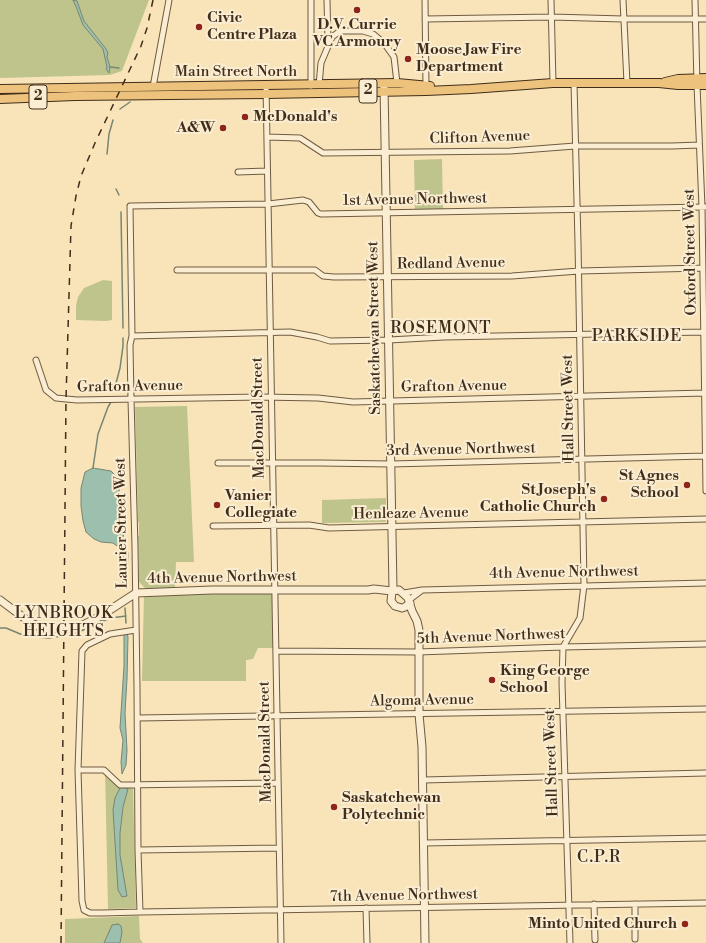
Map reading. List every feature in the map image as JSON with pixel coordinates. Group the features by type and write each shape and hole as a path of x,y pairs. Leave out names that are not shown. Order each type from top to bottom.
{"main road":[{"name":"Main Street North","path":"697,82 706,78"},
{"name":"Main Street North","path":"0,89 266,85 471,89 553,83 659,83 678,79 706,85"},
{"name":"Main Street North","path":"0,98 110,95 266,94 384,88 397,84 426,88"}],"street":[{"path":"153,87 169,0"},
{"path":"311,0 315,85"},
{"path":"327,0 328,44"},
{"path":"425,0 426,88"},
{"path":"552,0 553,83"},
{"path":"623,0 627,83"},
{"name":"Oxford Street West","path":"695,0 694,19 699,145 704,207 703,268 705,319 706,491"},
{"path":"426,19 552,17 706,19"},
{"path":"315,85 328,44 332,37 340,31 363,31 373,34 384,43 394,57 397,84"},
{"name":"Hall Street West","path":"570,943 562,711 562,647 580,618 584,586 579,271 574,83"},
{"name":"MacDonald Street","path":"266,85 281,943"},
{"name":"Saskatchewan Street West","path":"384,88 392,571 396,592"},
{"name":"Clifton Avenue","path":"267,137 300,138 323,153 510,151 575,146 699,145"},
{"path":"238,172 267,171"},
{"name":"1st Avenue Northwest","path":"130,206 268,204 303,200 309,202 318,213 321,214 704,207"},
{"name":"Laurier Street West","path":"130,206 132,336 130,345 130,399 136,593 138,718 137,785 140,912"},
{"name":"Redland Avenue","path":"177,270 315,270 323,276 387,277 512,276 579,271 703,268"},
{"path":"132,336 290,332 330,341 388,340 444,336 704,332"},
{"name":"Grafton Avenue","path":"36,360 46,390 56,398 76,400 262,397 318,398 353,402 705,393"},
{"name":"3rd Avenue Northwest","path":"218,463 391,464 705,456"},
{"name":"Henleaze Avenue","path":"213,526 309,525 330,528 706,519"},
{"name":"4th Avenue Northwest","path":"0,600 24,619 38,626 59,629 79,627 99,617 136,593 212,590 368,590 374,593 384,593 422,590 706,583"},
{"path":"402,608 405,607 422,590"},
{"path":"418,633 414,620 402,608 393,604 396,592 409,602 417,621 418,633 423,780 425,943"},
{"path":"136,630 110,634 87,645 82,651 78,770 104,770 120,785 278,784"},
{"name":"5th Avenue Northwest","path":"276,651 418,652 706,644"},
{"name":"Algoma Avenue","path":"138,718 706,709"},
{"name":"7th Avenue Northwest","path":"78,770 82,901 84,910 90,913 706,903"},
{"path":"423,780 706,773"},
{"path":"424,843 706,838"},
{"path":"138,850 280,848"},
{"path":"594,904 595,940"},
{"path":"635,904 635,939"},
{"path":"366,908 367,943"}],"green space":[{"path":"0,0 149,0 122,71 110,75 0,78"},
{"path":"442,159 443,210 415,211 414,160"},
{"path":"103,280 112,281 112,320 76,320 76,306 78,297 84,288"},
{"path":"187,406 194,562 176,562 175,588 146,589 139,582 139,522 135,407"},
{"path":"386,498 386,522 322,523 322,500"},
{"path":"273,592 274,648 258,648 253,659 246,660 246,681 142,681 144,594"},
{"path":"105,769 120,783 133,786 136,908 108,909"},
{"path":"139,916 140,939 143,943 65,943 65,919"}],"shaded area":[{"path":"73,0 77,1 84,21 108,53 107,57 110,67 109,73 106,69 107,67 103,49 83,25"},
{"path":"93,468 111,471 116,476 119,487 119,529 124,533 120,541 128,553 127,579 125,586 123,585 122,578 123,554 121,549 113,543 101,542 94,539 86,532 83,521 81,488 85,472"},
{"path":"124,633 127,633 128,637 125,713 127,750 126,765 122,774 121,762 123,740 120,728 124,666"},
{"path":"121,786 128,789 123,807 120,833 120,855 127,896 122,897 118,890 113,810 115,798"},
{"path":"118,924 121,926 122,932 120,943 104,943 112,925"}],"waterway":[{"path":"110,67 119,68"},
{"path":"120,109 130,102"},
{"path":"107,154 109,134 113,120"},
{"path":"116,189 119,195"},
{"path":"121,212 123,328"},
{"path":"114,391 120,368 123,338"},
{"path":"93,468 98,434 111,402"},
{"path":"125,608 126,623"},
{"path":"0,628 6,628 25,636 49,638 74,634 110,618 126,616"}],"railway":[{"path":"61,943 66,399 71,226 81,176 141,46 147,28 153,0"}],"place":[{"name":"D.V. Currie VC Armoury","path":"357,10"},
{"name":"Civic Centre Plaza","path":"199,27"},
{"name":"Moose Jaw Fire Department","path":"408,59"},
{"name":"McDonald's","path":"245,117"},
{"name":"A&W","path":"223,128"},
{"name":"St Agnes School","path":"687,485"},
{"name":"St Joseph's Catholic Church","path":"604,499"},
{"name":"Vanier Collegiate","path":"217,505"},
{"name":"King George School","path":"492,680"},
{"name":"Saskatchewan Polytechnic","path":"334,807"},
{"name":"Minto United Church","path":"685,924"}],"district":[{"name":"ROSEMONT","path":"441,329"},
{"name":"PARKSIDE","path":"637,337"},
{"name":"LYNBROOK HEIGHTS","path":"64,623"},
{"name":"C.P.R","path":"599,858"}]}
